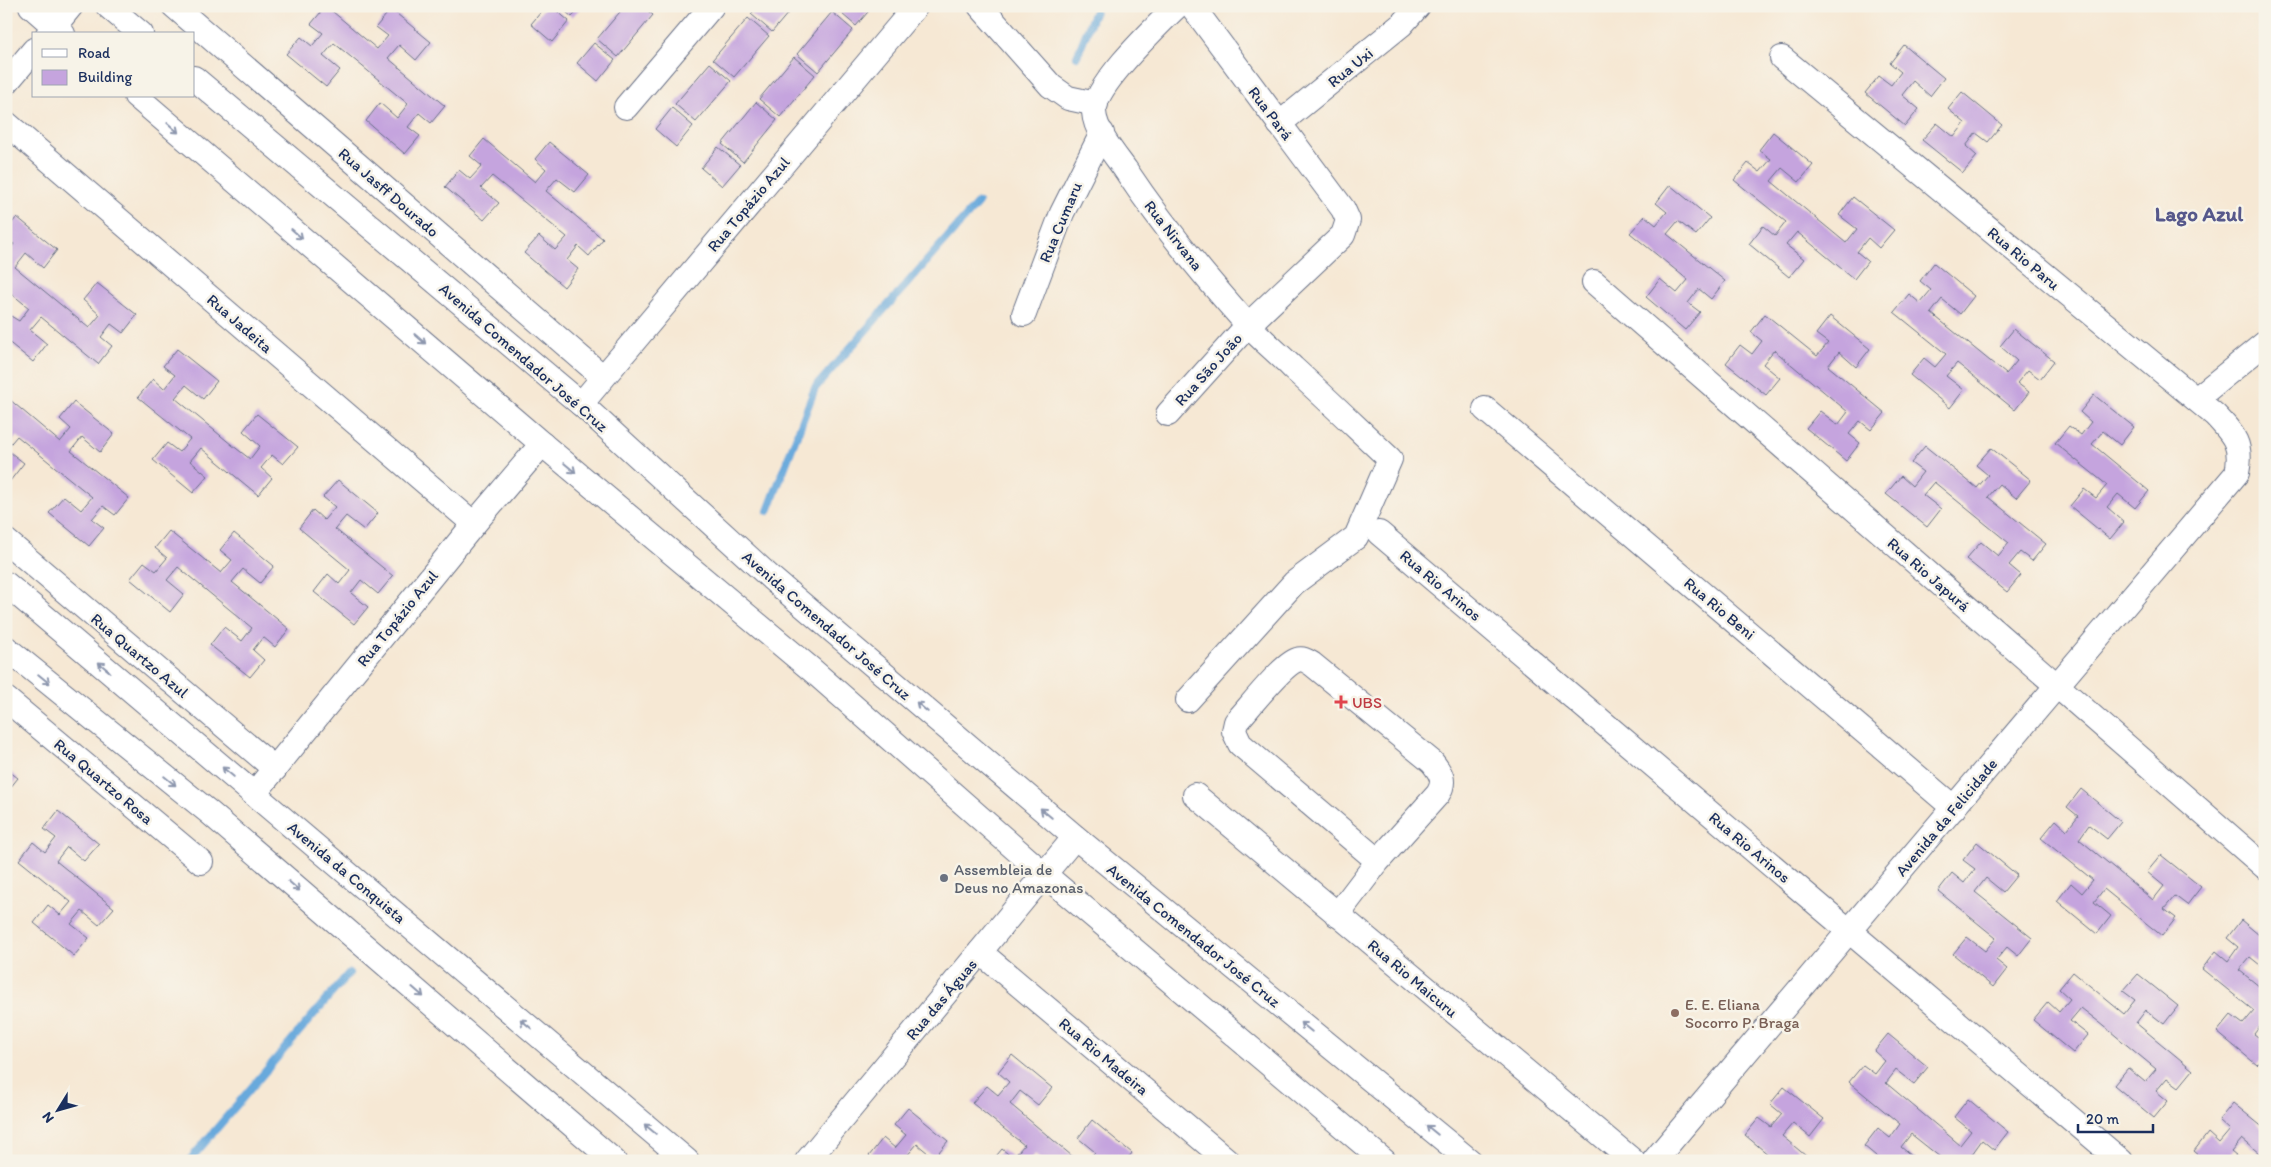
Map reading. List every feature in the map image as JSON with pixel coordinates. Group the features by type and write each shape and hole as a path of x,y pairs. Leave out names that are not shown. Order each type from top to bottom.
{"street":[{"path":"30,6 55,31 71,6"},
{"path":"108,6 139,32"},
{"name":"Rua Jasff Dourado","path":"174,6 603,377"},
{"path":"626,106 712,6"},
{"name":"Rua Topázio Azul","path":"581,404 916,6"},
{"path":"980,6 1051,86 1068,98 1096,104 1117,70 1177,6"},
{"name":"Rua Pará","path":"1192,6 1343,209 1348,220"},
{"name":"Rua Uxi","path":"1279,124 1401,25 1418,6"},
{"path":"6,82 32,52"},
{"name":"Rua Rio Paru","path":"1782,58 2196,399 2231,431 2240,457 2237,473"},
{"name":"Avenida Comendador José Cruz","path":"195,79 581,404 771,578 1075,838 1470,1161"},
{"path":"138,98 542,444 812,670 1045,875 1384,1161"},
{"name":"Rua Nirvana","path":"1096,104 1094,113 1102,133 1134,184 1198,267 1248,325 1390,459 1356,537 1294,583 1188,700"},
{"name":"Rua Jadeita","path":"6,123 474,524"},
{"name":"Rua Cumaru","path":"1024,314 1062,212 1102,133"},
{"name":"Rua São João","path":"1168,414 1248,325 1343,235 1348,220"},
{"name":"Rua Rio Japurá","path":"1594,282 2265,866"},
{"path":"2196,399 2265,343"},
{"name":"Rua Rio Beni","path":"1485,408 1954,808"},
{"name":"Rua Topázio Azul","path":"254,794 474,524 542,444"},
{"name":"Avenida da Felicidade","path":"1654,1161 1954,808 2056,684 2237,473"},
{"name":"Rua Rio Arinos","path":"1379,533 2121,1161"},
{"name":"Rua Quartzo Azul","path":"6,541 275,769"},
{"name":"Avenida da Conquista","path":"6,584 687,1161"},
{"path":"6,648 210,813 614,1161"},
{"path":"1337,915 1378,861 1438,794 1443,785 1441,773 1432,762 1312,664 1302,659 1297,660 1286,667 1236,722 1234,731 1236,739 1378,861"},
{"name":"Rua Quartzo Rosa","path":"6,699 201,862"},
{"name":"Rua Rio Maicuru","path":"1195,795 1633,1161"},
{"name":"Rua das Águas","path":"807,1161 1075,838"},
{"name":"Rua Rio Madeira","path":"980,952 1228,1161"}],"building":[{"path":"326,6 377,49 388,36 376,27 391,9 431,42 416,60 399,45 388,58 445,106 431,123 419,113 408,127 420,136 405,154 366,121 380,103 397,118 408,104 334,43 323,56 340,70 326,87 286,54 301,37 312,46 323,33 311,24"},
{"path":"546,6 551,6 569,21 552,42 531,24"},
{"path":"559,6 582,6 572,17"},
{"path":"625,6 642,6 653,15 618,57 597,39"},
{"path":"758,6 794,6 772,32 751,14"},
{"path":"837,6 873,6 856,26 835,8"},
{"path":"832,12 853,30 818,72 797,54"},
{"path":"748,18 769,36 734,77 713,59"},
{"path":"594,43 615,60 598,81 577,63"},
{"path":"1904,45 1944,78 1930,96 1913,81 1902,95 1919,109 1905,126 1865,93 1879,76 1891,85 1901,72 1890,63"},
{"path":"794,57 815,75 780,117 759,99"},
{"path":"710,63 731,81 696,122 675,104"},
{"path":"1962,92 2002,125 1988,142 1976,133 1966,146 1977,156 1963,173 1922,140 1937,123 1954,137 1965,123 1948,109"},
{"path":"756,102 777,120 743,162 722,144"},
{"path":"672,108 693,126 676,147 655,129"},
{"path":"1773,132 1813,165 1799,182 1782,168 1771,181 1846,243 1857,229 1839,215 1853,197 1894,230 1879,248 1868,238 1857,252 1868,261 1854,279 1797,232 1786,245 1804,259 1789,277 1749,244 1763,226 1775,236 1786,222 1734,180 1748,163 1760,172 1771,159 1759,150"},
{"path":"484,139 535,182 546,169 535,159 549,142 589,175 575,192 557,178 546,191 603,239 589,256 578,246 567,260 578,269 564,287 524,253 539,236 555,250 567,237 492,176 481,188 499,203 484,220 445,187 459,170 470,179 482,166 470,156"},
{"path":"718,147 740,165 722,186 701,168"},
{"path":"1670,185 1710,218 1696,235 1678,221 1667,234 1725,281 1711,299 1699,289 1688,303 1700,312 1685,330 1646,297 1660,279 1677,293 1688,280 1630,233 1645,216 1656,225 1667,212 1656,203"},
{"path":"17,217 57,250 43,268 26,253 15,267 89,328 100,315 83,300 97,283 137,315 123,333 111,324 101,337 112,346 98,364 41,317 30,330 47,344 33,362 6,340 6,313 19,321 29,308 6,289 6,254 14,244 6,237 6,230"},
{"path":"1934,263 1974,296 1960,314 1942,299 1931,313 2006,374 2017,361 2000,346 2014,329 2054,361 2040,379 2028,370 2017,383 2029,392 2015,410 1957,363 1946,376 1964,390 1950,408 1910,375 1924,358 1935,367 1946,354 1894,312 1909,294 1920,303 1931,290 1920,281"},
{"path":"1765,314 1817,356 1828,343 1816,334 1830,316 1870,349 1856,367 1839,352 1828,366 1885,413 1871,430 1860,421 1849,434 1860,443 1846,461 1806,428 1820,411 1838,425 1848,412 1774,350 1763,364 1780,378 1766,395 1726,363 1740,345 1752,354 1762,341 1751,332"},
{"path":"177,349 217,381 203,399 186,385 175,398 232,445 250,459 260,446 243,431 257,414 298,447 283,464 272,455 261,468 272,478 258,495 201,448 190,461 208,476 193,493 153,460 167,443 179,452 190,439 138,397 153,379 164,389 175,375 163,366"},
{"path":"2094,395 2134,427 2120,445 2103,431 2092,444 2149,491 2135,508 2118,494 2107,507 2124,522 2110,539 2070,506 2084,489 2096,498 2107,485 2055,443 2069,426 2081,435 2091,422 2080,412"},
{"path":"9,399 60,442 71,429 60,419 74,402 114,434 100,452 82,437 71,451 129,498 115,515 103,506 92,519 104,528 89,546 49,513 64,496 81,510 92,497 17,436 6,449 6,403"},
{"path":"1925,446 1977,488 1988,475 1976,465 1991,448 2031,480 2016,498 1999,484 1988,497 2046,544 2032,561 2020,552 2009,565 2021,575 2007,592 1966,559 1981,542 1998,556 2009,543 1934,482 1923,495 1941,509 1927,527 1886,494 1901,476 1912,486 1923,472 1911,463"},
{"path":"6,449 24,463 10,481 6,478"},
{"path":"338,480 378,513 364,530 346,516 335,529 393,576 378,594 361,580 351,593 368,607 354,624 314,592 328,574 339,584 350,570 299,528 313,510 324,520 335,507 323,497"},
{"path":"169,531 221,573 232,560 220,550 234,533 274,566 260,583 243,569 232,582 289,629 275,647 263,637 253,650 264,660 250,677 210,645 224,627 242,641 252,628 178,567 167,580 184,594 170,612 130,579 144,562 156,571 167,558 155,548"},
{"path":"6,769 18,778 6,793"},
{"path":"2081,789 2121,822 2107,839 2089,825 2079,839 2153,900 2164,886 2147,872 2161,855 2201,887 2187,905 2175,896 2164,909 2176,918 2162,936 2104,889 2094,902 2111,916 2097,934 2057,901 2071,883 2082,893 2093,880 2041,838 2056,820 2067,830 2078,816 2067,807"},
{"path":"58,811 99,844 84,861 67,847 56,861 114,908 99,925 82,911 71,924 89,938 74,956 34,923 48,905 60,915 71,902 19,860 33,842 45,852 56,838 44,829"},
{"path":"1977,842 2017,875 2003,892 1986,878 1975,892 2032,938 2018,956 2007,947 1996,960 2007,969 1993,987 1953,954 1967,937 1985,951 1996,938 1938,891 1952,873 1964,883 1975,869 1963,860"},
{"path":"2241,920 2265,940 2265,969 2250,957 2239,970 2265,991 2265,1020 2254,1034 2265,1042 2265,1056 2257,1065 2217,1032 2231,1015 2243,1024 2254,1011 2202,969 2216,951 2228,961 2238,947 2227,938"},
{"path":"2073,972 2124,1014 2135,1000 2123,991 2138,974 2178,1006 2164,1024 2146,1010 2136,1023 2193,1070 2179,1087 2167,1078 2156,1091 2168,1101 2154,1118 2114,1085 2128,1068 2145,1082 2156,1069 2099,1022 2081,1008 2070,1021 2088,1035 2073,1053 2033,1020 2048,1002 2059,1012 2070,999 2059,989"},
{"path":"1888,1034 1928,1067 1914,1084 1896,1070 1886,1083 1960,1145 1971,1131 1954,1117 1968,1099 2008,1132 1994,1150 1982,1140 1972,1154 1980,1161 1945,1161 1911,1134 1901,1147 1918,1161 1882,1161 1864,1146 1878,1128 1890,1138 1900,1124 1849,1082 1863,1065 1875,1074 1885,1061 1874,1051"},
{"path":"1012,1055 1052,1088 1038,1105 1020,1091 1010,1104 1078,1161 1043,1161 1035,1154 1030,1161 992,1161 1002,1149 1013,1158 1024,1145 972,1103 987,1086 998,1095 1009,1082 998,1072"},
{"path":"1784,1087 1824,1119 1810,1137 1793,1123 1782,1136 1812,1161 1776,1161 1745,1135 1759,1118 1771,1127 1782,1114 1770,1104"},
{"path":"2233,1103 2265,1129 2265,1158 2242,1139 2231,1152 2242,1161 2206,1161 2194,1151 2208,1133 2219,1143 2230,1130 2219,1120"},
{"path":"908,1108 948,1141 934,1158 917,1144 906,1157 910,1161 874,1161 869,1156 883,1138 895,1148 906,1135 894,1125"},
{"path":"1092,1120 1132,1153 1126,1161 1088,1161 1095,1152 1078,1138"}],"waterway":[{"path":"1077,56 1097,6"},
{"path":"768,511 815,388 978,203"},
{"path":"189,1161 349,973"}],"place":[{"name":"UBS","path":"1341,702"},
{"name":"Assembleia de Deus no Amazonas","path":"944,878"},
{"name":"E. E. Eliana Socorro P. Braga","path":"1675,1013"}],"district":[{"name":"Lago Azul","path":"2199,214"}]}
